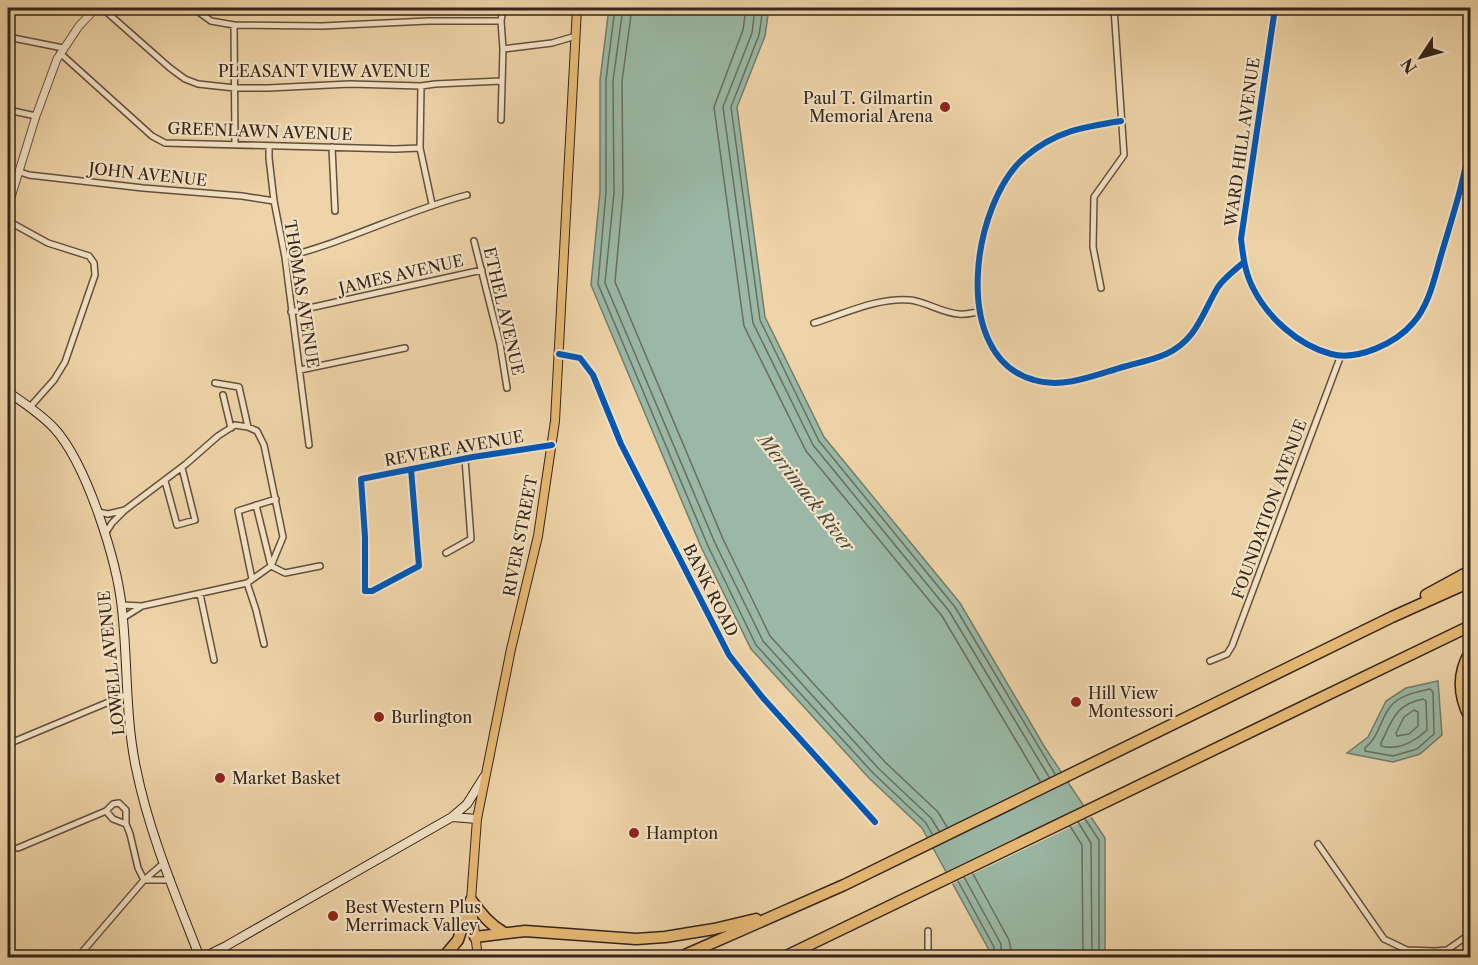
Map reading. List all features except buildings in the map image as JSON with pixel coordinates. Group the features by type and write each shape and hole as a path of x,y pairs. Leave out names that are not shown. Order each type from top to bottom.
{"highway":[{"path":"1392,617 1470,571"},
{"path":"678,957 783,913 1392,617 1470,582"},
{"path":"782,957 1470,626"},
{"path":"1470,652 1461,672 1460,689 1470,718"},
{"path":"471,900 493,926 503,932"},
{"path":"442,957 458,940 471,900"},
{"path":"476,937 503,932 636,939 665,937 714,930 783,913"}],"main road":[{"name":"RIVER STREET","path":"478,957 471,900 477,819 484,777 538,536 552,445 577,8"},
{"name":"LOWELL AVENUE","path":"8,392 30,407 65,441 98,513 122,605 136,768 164,864 201,957 220,949 452,817 467,804 484,777"},
{"path":"452,817 477,819"}],"street":[{"path":"8,207 11,181 20,172 36,116 61,51 96,8"},
{"name":"PLEASANT VIEW AVENUE","path":"102,8 185,79 198,84 235,88 350,84 421,86 501,81"},
{"path":"193,8 211,21 234,25 322,26 428,21 501,21"},
{"path":"501,120 503,8"},
{"path":"1101,288 1093,247 1094,197 1124,155 1114,8"},
{"name":"WARD HILL AVENUE","path":"1275,8 1241,239 1244,262 1252,287 1272,316 1283,327 1311,345 1341,355 1382,346 1406,331 1422,312 1466,170 1470,141"},
{"path":"234,25 235,145"},
{"path":"503,49 552,43 576,36"},
{"path":"8,37 61,51"},
{"name":"GREENLAWN AVENUE","path":"61,51 156,139 171,144 420,148"},
{"path":"421,86 420,148 432,204"},
{"path":"8,110 36,116"},
{"path":"1121,121 1070,130 1046,142 1024,157 1009,174 998,194 987,220 977,285 978,312 990,342 1000,358 1018,374 1034,381 1054,384 1080,379 1167,353 1186,341 1198,327 1217,288 1244,262"},
{"name":"THOMAS AVENUE","path":"269,146 268,158 285,257 309,445"},
{"path":"332,147 335,211"},
{"name":"JOHN AVENUE","path":"20,172 121,186 242,196 274,201"},
{"path":"285,257 307,251 432,204 467,195"},
{"path":"8,221 48,243 89,256 94,263 95,276 65,362 54,380 30,407"},
{"name":"ETHEL AVENUE","path":"474,241 500,344 507,388"},
{"name":"JAMES AVENUE","path":"291,312 482,270"},
{"path":"814,323 887,300 916,302 960,314 978,312"},
{"path":"300,370 405,348"},
{"name":"BANK ROAD","path":"559,354 580,358 594,375 621,444 730,656 763,698 875,822"},
{"name":"FOUNDATION AVENUE","path":"1210,662 1227,654 1237,633 1341,355"},
{"path":"215,383 239,387 248,427"},
{"path":"223,395 231,428"},
{"path":"105,534 125,510 182,468 218,436 235,425 257,431 264,446 283,537 271,566 250,581 142,606 122,605"},
{"name":"REVERE AVENUE","path":"411,469 419,566 372,591 365,591 361,479 411,469 465,459 552,445"},
{"path":"446,553 471,538 465,459"},
{"path":"165,481 177,525 195,520 182,468"},
{"path":"264,644 238,511 276,500"},
{"path":"256,505 271,566 285,573 320,566"},
{"path":"98,513 108,514 125,510"},
{"path":"200,594 214,660"},
{"path":"123,618 142,606"},
{"path":"8,744 128,694"},
{"path":"18,848 106,811 116,802 122,804 126,810 126,824 138,868 144,880"},
{"path":"106,811 110,817 126,824"},
{"path":"1318,844 1384,939 1407,950 1435,951 1447,950 1470,934"},
{"path":"76,957 144,880 164,864"},
{"path":"144,880 171,880"},
{"path":"928,931 928,957"}],"water":[{"name":"Merrimack River","path":"609,8 769,8 765,36 737,107 765,317 824,437 960,603 1044,746 1105,838 1105,957 987,957 989,950 922,828 869,778 751,649 702,549 591,285 600,192 600,80"},
{"path":"1438,681 1442,735 1420,754 1393,762 1347,753 1368,737 1386,701 1406,688"}],"pier":[{"path":"1086,804 1094,816 950,885 943,873"}],"cycle path":[{"path":"1275,8 1241,239 1246,270 1259,299 1276,320 1296,337 1331,354 1353,355 1376,349 1397,337 1413,323 1424,307 1434,280 1462,183 1470,141"},
{"path":"1121,121 1070,132 1036,148 1025,157 1007,179 992,208 982,241 978,277 980,311 989,342 1007,366 1034,380 1056,383 1090,377 1166,354 1192,334 1218,287 1244,262"},
{"path":"559,354 580,358 593,375 621,444 729,655 763,698 875,822"},
{"path":"411,469 419,566 372,591 365,591 365,537 361,479 473,457 552,445"}],"place":[{"name":"Paul T. Gilmartin Memorial Arena","path":"945,107"},
{"name":"Hill View Montessori","path":"1076,702"},
{"name":"Burlington","path":"379,717"},
{"name":"Market Basket","path":"220,778"},
{"name":"Hampton","path":"634,833"},
{"name":"Best Western Plus Merrimack Valley","path":"333,916"}]}
